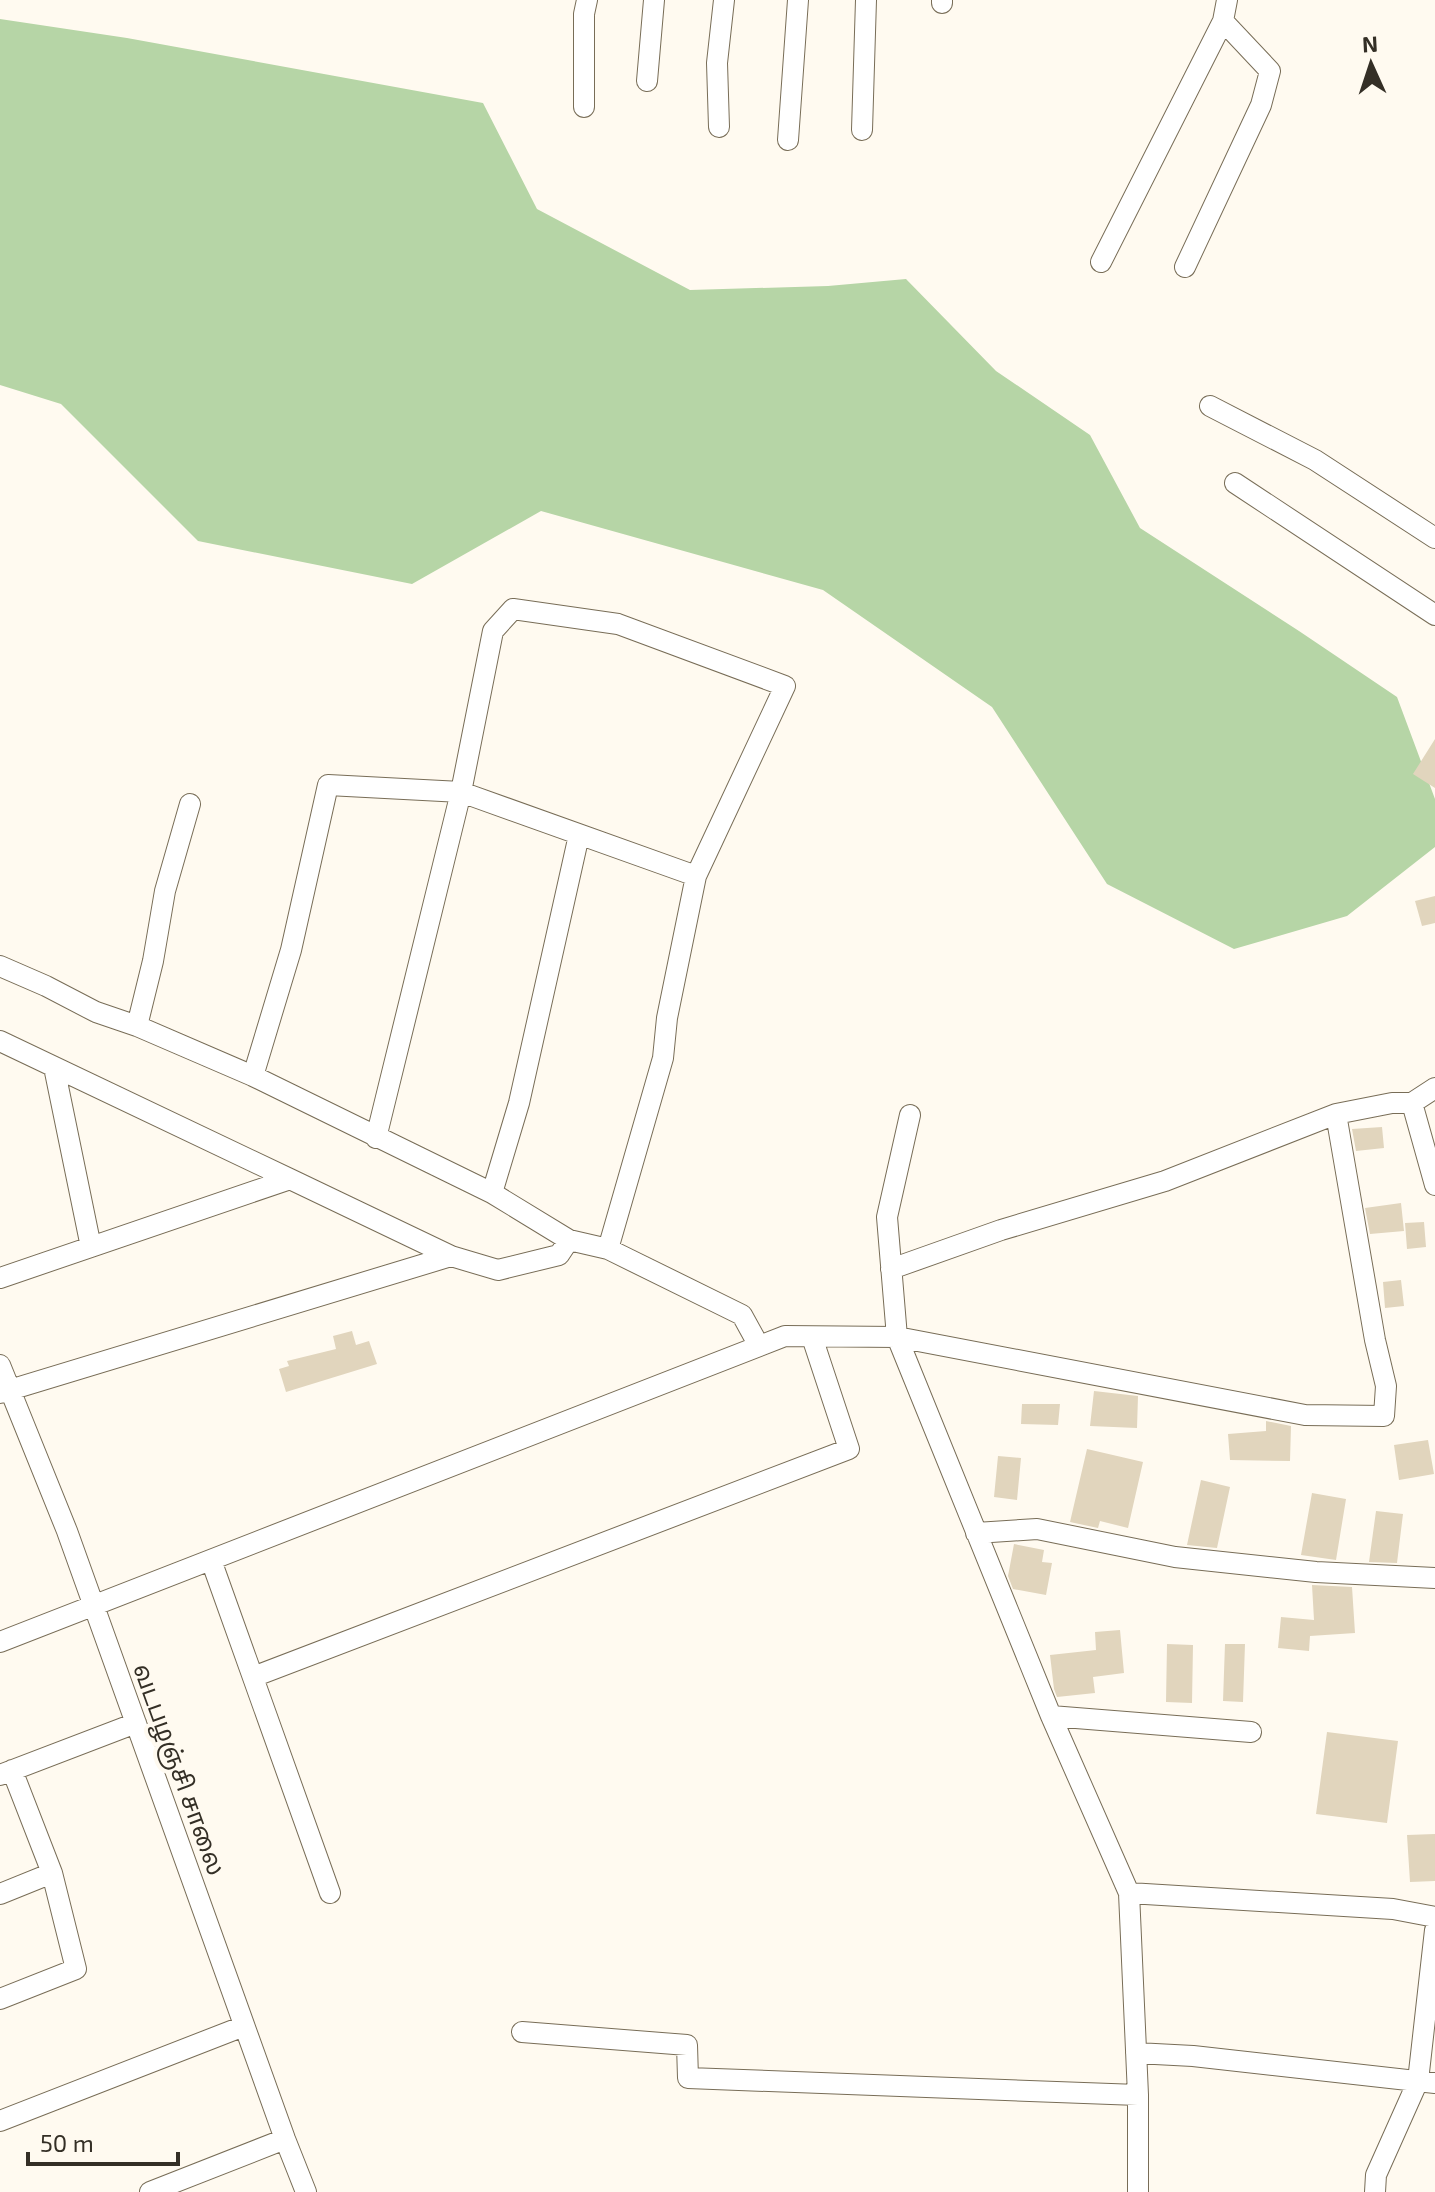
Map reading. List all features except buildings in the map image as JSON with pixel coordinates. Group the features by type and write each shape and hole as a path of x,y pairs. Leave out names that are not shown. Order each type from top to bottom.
{"street":[{"path":"584,107 584,14 587,0"},
{"path":"647,81 654,0"},
{"path":"719,127 717,63 724,0"},
{"path":"788,140 798,0"},
{"path":"862,130 866,0"},
{"path":"1101,262 1223,21 1227,0"},
{"path":"1185,267 1261,105 1270,71 1223,21"},
{"path":"1210,406 1315,460 1435,538"},
{"path":"1235,483 1435,615"},
{"path":"376,1138 461,792 493,631 513,609 618,624 785,686 696,876 667,1018 663,1058 608,1249"},
{"path":"253,1076 291,950 328,785 461,792 696,876"},
{"path":"137,1026 153,961 165,891 190,804"},
{"path":"492,1193 519,1103 579,835"},
{"path":"0,966 96,1012 137,1026 253,1076 492,1193 569,1240 608,1249 742,1315 759,1346"},
{"path":"0,1041 451,1256 498,1270 559,1255 569,1240"},
{"path":"54,1067 91,1247"},
{"path":"891,1269 1001,1230 1165,1181 1336,1114 1392,1103 1412,1103 1435,1088"},
{"path":"1412,1103 1435,1185"},
{"path":"0,1642 785,1336 897,1337 1305,1415 1384,1416 1386,1386 1375,1340 1336,1114"},
{"path":"910,1115 887,1217 897,1337 1051,1716 1129,1893 1138,2095 1138,2192"},
{"path":"0,1278 290,1179"},
{"path":"5,1391 451,1256"},
{"path":"253,1677 849,1449 812,1337"},
{"name":"வடபழஞ்சி சாலை","path":"0,1365 5,1391 67,1531 306,2192"},
{"path":"976,1533 1037,1529 1175,1557 1316,1572 1435,1578"},
{"path":"211,1560 330,1893"},
{"path":"1051,1716 1251,1732"},
{"path":"0,1999 76,1969 52,1873 6,1773 136,1723"},
{"path":"0,1894 52,1873"},
{"path":"1129,1893 1393,1909 1435,1917"},
{"path":"1375,2192 1376,2175 1426,2082 1435,1930"},
{"path":"0,2121 244,2026"},
{"path":"522,2032 687,2045 688,2078 1138,2095"},
{"path":"1136,2053 1193,2056 1426,2082"},
{"path":"150,2192 285,2139"}],"green space":[{"path":"0,19 127,38 483,103 537,209 690,290 828,286 906,279 996,371 1090,435 1140,528 1397,697 1435,799 1435,847 1347,916 1234,949 1107,884 992,707 823,590 541,511 412,584 198,541 61,404 0,385"}]}
